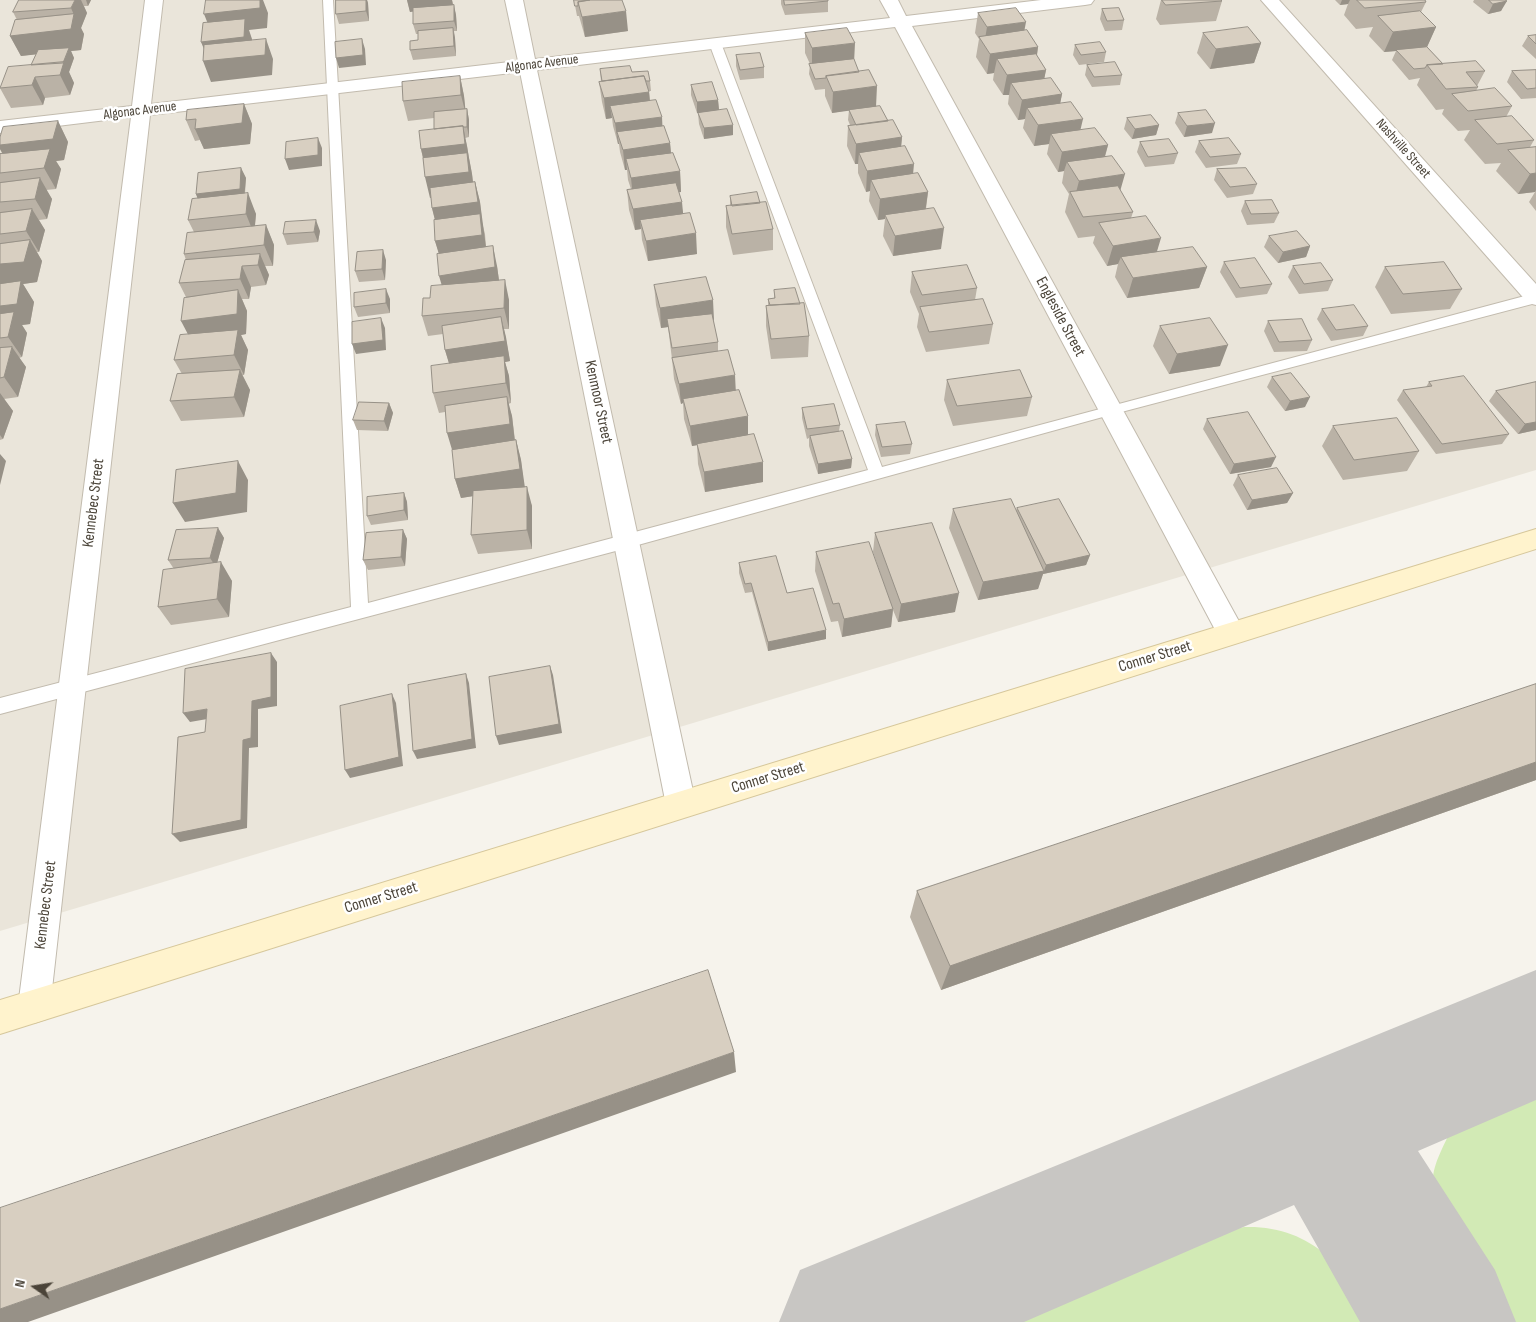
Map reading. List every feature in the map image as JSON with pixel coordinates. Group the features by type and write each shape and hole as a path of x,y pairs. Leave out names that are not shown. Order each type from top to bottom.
{"main road":[{"name":"Conner Street","path":"0,1017 1536,539"}],"street":[{"name":"Kennebec Street","path":"34,1006 154,0"},
{"name":"Kenmoor Street","path":"514,0 681,805"},
{"name":"Engleside Street","path":"889,0 1231,633"},
{"name":"Algonac Avenue","path":"0,127 1085,0"},
{"name":"Nashville Street","path":"1270,0 1536,298"}],"lane":[{"path":"328,0 360,611"},
{"path":"715,43 876,474"},
{"path":"0,706 627,542 1110,410 1536,298"}],"shaded area":[{"path":"0,0 1536,0 1536,470 0,931"}],"green space":[{"path":"1536,1098 1536,1322 1493,1322 1459,1271 1440,1235 1434,1216 1433,1176 1448,1136"},
{"path":"1244,1227 1268,1228 1289,1233 1308,1242 1339,1268 1353,1284 1377,1322 1014,1322 1231,1230"}],"building":[{"path":"19,0 75,0 71,8 13,12"},
{"path":"206,0 260,0 260,8 204,14"},
{"path":"336,0 366,0 366,11 336,14"},
{"path":"574,0 590,0 578,2 578,6 575,6"},
{"path":"622,0 626,11 582,17 578,2"},
{"path":"784,0 828,0 828,1 785,5"},
{"path":"1162,0 1221,0 1222,1 1166,5"},
{"path":"1357,0 1425,0 1426,2 1365,8"},
{"path":"1489,0 1505,0 1507,1 1493,4"},
{"path":"454,5 454,21 413,24 413,8"},
{"path":"1016,8 1026,22 987,27 978,13"},
{"path":"1119,8 1124,20 1107,21 1102,9"},
{"path":"1420,11 1436,27 1393,32 1378,16"},
{"path":"74,14 71,29 10,36 15,20"},
{"path":"245,19 244,37 201,42 203,23"},
{"path":"1248,27 1261,43 1216,49 1203,33"},
{"path":"453,28 454,46 410,50 410,41 418,40 418,31"},
{"path":"847,28 855,43 812,48 805,33"},
{"path":"1027,30 1038,47 990,54 979,37"},
{"path":"1536,35 1536,44 1528,36"},
{"path":"266,39 265,55 203,61 204,45"},
{"path":"362,39 363,55 336,58 335,42"},
{"path":"1100,42 1106,52 1081,55 1075,45"},
{"path":"1427,47 1443,64 1427,65 1425,68 1414,69 1396,50"},
{"path":"69,48 63,63 31,65 38,50"},
{"path":"760,53 764,67 740,70 736,55"},
{"path":"1036,54 1046,70 1007,75 997,59"},
{"path":"854,59 859,72 826,76 826,78 815,79 809,64"},
{"path":"1476,61 1485,71 1466,72 1478,87 1446,89 1427,65"},
{"path":"64,62 60,75 35,77 32,85 0,88 8,67"},
{"path":"1115,62 1122,75 1094,77 1087,65"},
{"path":"630,66 632,72 648,71 650,81 646,81 644,76 602,81 600,69"},
{"path":"869,70 877,86 833,92 826,76"},
{"path":"1536,70 1536,88 1527,89 1512,71"},
{"path":"460,76 461,95 403,101 402,82"},
{"path":"644,76 649,92 604,98 599,82"},
{"path":"1051,78 1062,94 1022,100 1011,83"},
{"path":"712,82 718,100 697,102 691,85"},
{"path":"1495,88 1512,106 1468,111 1452,94"},
{"path":"656,100 662,117 615,123 610,106"},
{"path":"1071,102 1083,119 1038,125 1027,108"},
{"path":"244,104 242,123 195,129 196,119 186,120 187,110"},
{"path":"880,106 888,121 856,125 849,110"},
{"path":"467,109 467,127 434,129 434,112"},
{"path":"727,109 733,125 704,128 698,113"},
{"path":"1206,110 1215,123 1187,126 1178,113"},
{"path":"1151,115 1159,125 1135,129 1127,118"},
{"path":"1512,116 1534,140 1497,144 1475,120"},
{"path":"893,120 902,137 856,144 848,126"},
{"path":"58,121 53,139 0,145 3,127"},
{"path":"463,126 465,144 421,149 419,131"},
{"path":"664,126 670,143 623,150 617,132"},
{"path":"1095,128 1108,145 1062,152 1051,134"},
{"path":"318,138 318,155 285,159 286,142"},
{"path":"1229,138 1241,154 1210,157 1199,141"},
{"path":"1169,139 1178,153 1148,157 1140,142"},
{"path":"905,146 914,164 867,171 859,153"},
{"path":"1536,147 1536,173 1530,174 1508,150"},
{"path":"50,149 44,168 0,173 0,154"},
{"path":"467,153 469,172 425,177 423,158"},
{"path":"673,153 680,171 631,178 626,159"},
{"path":"1112,156 1125,174 1079,181 1067,162"},
{"path":"241,168 240,189 196,194 198,173"},
{"path":"1246,168 1257,184 1230,187 1217,169"},
{"path":"918,173 928,192 880,199 871,180"},
{"path":"40,178 35,199 0,202 0,183"},
{"path":"475,182 478,202 432,208 430,188"},
{"path":"676,183 682,202 633,209 627,190"},
{"path":"1118,186 1133,212 1083,217 1070,192"},
{"path":"757,192 760,203 732,206 730,196"},
{"path":"248,193 246,214 188,220 192,199"},
{"path":"1272,200 1279,213 1251,214 1245,201"},
{"path":"766,202 773,229 732,234 726,206"},
{"path":"934,208 944,228 895,236 885,215"},
{"path":"32,209 26,231 0,234 0,213"},
{"path":"690,213 696,233 646,241 640,220"},
{"path":"480,214 482,235 435,241 434,220"},
{"path":"1146,216 1161,238 1113,246 1099,223"},
{"path":"316,220 314,232 283,234 285,222"},
{"path":"266,225 264,245 184,254 187,233"},
{"path":"1297,231 1310,246 1283,252 1269,236"},
{"path":"30,240 24,262 0,264 0,244"},
{"path":"493,246 495,267 439,276 437,254"},
{"path":"1193,247 1207,267 1133,278 1121,257"},
{"path":"383,250 382,269 355,271 357,252"},
{"path":"260,254 258,265 242,266 240,279 179,283 185,260"},
{"path":"1255,258 1272,284 1240,288 1224,262"},
{"path":"1444,262 1462,289 1403,294 1385,267"},
{"path":"1321,263 1333,280 1304,284 1293,266"},
{"path":"967,265 977,288 922,295 912,272"},
{"path":"706,277 713,300 660,308 654,285"},
{"path":"505,280 504,308 422,316 423,298 430,298 431,286"},
{"path":"21,281 17,304 0,306 0,284"},
{"path":"795,288 800,304 770,305 768,299 775,298 774,290"},
{"path":"386,289 386,303 354,307 354,293"},
{"path":"238,290 237,314 181,321 184,298"},
{"path":"983,299 993,324 929,332 920,307"},
{"path":"804,303 809,336 771,339 766,306"},
{"path":"1354,305 1368,326 1336,330 1322,309"},
{"path":"14,312 8,337 0,338 0,314"},
{"path":"712,314 718,342 672,348 667,319"},
{"path":"501,317 505,341 445,350 442,326"},
{"path":"381,318 383,340 352,344 352,322"},
{"path":"1210,318 1228,345 1177,354 1160,326"},
{"path":"1302,319 1312,340 1279,342 1268,321"},
{"path":"238,330 234,355 174,360 180,335"},
{"path":"12,347 4,377 0,378 0,348"},
{"path":"728,350 735,375 679,384 672,358"},
{"path":"504,356 506,383 433,393 431,366"},
{"path":"240,370 234,397 170,401 177,374"},
{"path":"1020,370 1032,397 957,406 947,380"},
{"path":"1291,373 1310,397 1290,401 1272,377"},
{"path":"1464,376 1509,434 1442,444 1403,390 1432,386 1429,382"},
{"path":"1536,382 1536,422 1525,424 1496,391"},
{"path":"739,390 748,416 690,426 683,399"},
{"path":"507,397 510,424 447,433 445,406"},
{"path":"359,402 389,403 384,421 353,420"},
{"path":"834,404 840,425 807,429 802,408"},
{"path":"1248,412 1276,457 1234,464 1207,419"},
{"path":"1397,418 1419,451 1354,460 1333,426"},
{"path":"905,422 912,444 882,447 876,425"},
{"path":"843,431 852,459 818,464 810,436"},
{"path":"754,434 763,462 704,472 697,444"},
{"path":"516,440 520,469 455,479 452,450"},
{"path":"238,461 236,493 173,503 176,470"},
{"path":"1277,468 1293,493 1252,500 1238,475"},
{"path":"527,487 527,530 471,535 473,491"},
{"path":"404,493 404,510 367,516 367,497"},
{"path":"1011,499 1044,571 983,582 953,509"},
{"path":"1059,499 1090,555 1046,565 1017,508"},
{"path":"932,523 959,593 901,604 875,533"},
{"path":"218,528 210,558 168,560 176,530"},
{"path":"403,530 401,557 363,560 366,533"},
{"path":"869,542 893,609 844,619 839,603 833,604 816,552"},
{"path":"776,556 787,593 813,588 826,630 768,642 751,583 745,584 739,563"},
{"path":"221,562 217,599 158,607 163,570"},
{"path":"271,653 271,697 252,701 251,738 243,740 241,820 172,834 178,737 205,732 207,709 183,713 185,669"},
{"path":"550,666 559,724 496,736 489,677"},
{"path":"466,674 472,739 413,751 408,685"},
{"path":"1536,684 1536,762 950,966 917,891"},
{"path":"392,694 399,757 345,770 340,706"},
{"path":"708,970 734,1052 0,1309 0,1208"}],"taxiway":[{"path":"1323,1124 1536,1035"},
{"path":"852,1322 1323,1124"},
{"path":"1323,1124 1420,1287 1443,1322"}]}
